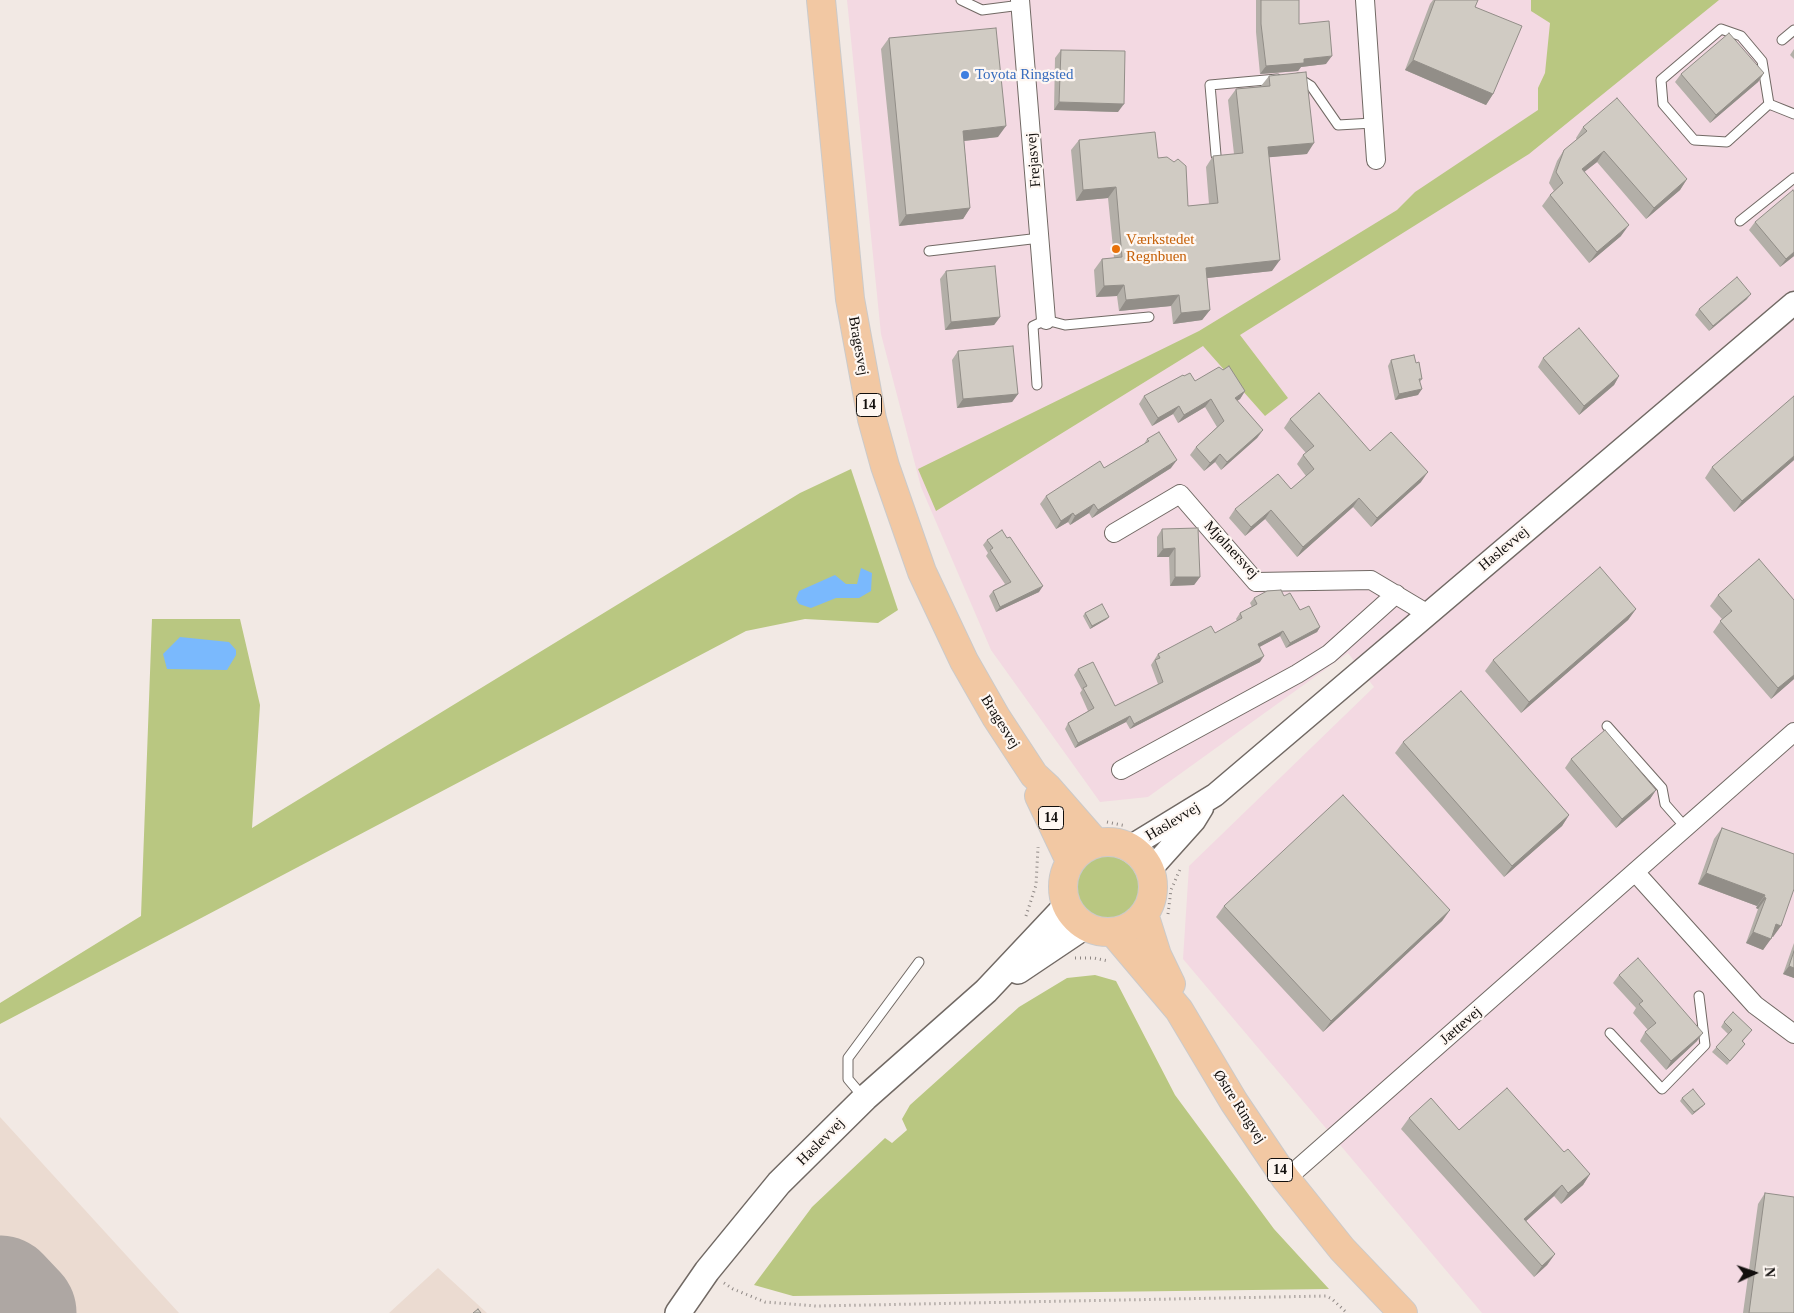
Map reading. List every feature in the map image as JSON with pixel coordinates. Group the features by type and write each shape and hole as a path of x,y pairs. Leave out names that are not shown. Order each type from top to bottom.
{"main road":[{"name":"Bragesvej","path":"821,0 850,298 872,420 922,572 964,661 996,717 1034,775 1099,832"},
{"name":"Bragesvej","path":"1034,775 1038,793 1070,861"},
{"path":"1099,832 1113,842 1130,836 1138,853 1150,870 1156,918 1113,932 1099,932 1085,926 1074,918 1066,906 1062,890 1064,875 1070,861 1099,832"},
{"name":"Haslevvej","path":"678,1313 707,1271 779,1183 865,1098 986,991 1066,906"},
{"name":"Østre Ringvej","path":"1156,918 1148,930 1171,983 1179,1010"},
{"name":"Haslevvej","path":"986,991 1085,926"},
{"name":"Østre Ringvej","path":"1113,932 1179,1010 1234,1102 1286,1179 1342,1249 1403,1313"}],"street":[{"path":"1365,0 1376,160"},
{"name":"Frejasvej","path":"1021,3 1046,320"},
{"name":"Haslevvej","path":"1150,870 1194,822 1202,807 1215,795 1794,303"},
{"name":"Mjølnersvej","path":"1114,533 1180,494 1256,582 1371,580 1428,614"},
{"path":"1120,770 1297,674 1329,654 1396,594"},
{"name":"Jættevej","path":"1286,1179 1794,732"},
{"name":"Haslevvej","path":"1130,836 1215,795"},
{"path":"1635,872 1755,1005 1794,1034"}],"lane":[{"path":"961,0 982,10 1021,3"},
{"path":"1721,29 1741,36 1762,62 1770,104 1727,142 1694,140 1664,104 1661,80 1721,29"},
{"path":"1782,40 1794,30"},
{"path":"1216,155 1210,85 1300,77 1312,86 1338,126 1373,123"},
{"path":"1770,104 1794,114"},
{"path":"1740,222 1794,178"},
{"path":"929,251 1041,238"},
{"path":"1037,385 1033,326 1046,320 1065,326 1149,317"},
{"path":"1607,726 1662,788 1665,804 1686,828"},
{"path":"865,1098 848,1080 848,1058 920,962"},
{"path":"1610,1033 1662,1089 1704,1045 1699,996"}],"path":[{"path":"1099,832 1117,825 1130,836"},
{"path":"1156,918 1183,862"},
{"path":"1067,960 1094,958 1115,964"},
{"path":"707,1271 733,1289 765,1302 816,1306 1326,1296 1347,1313"}],"shaded area":[{"path":"847,0 1794,0 1794,1313 1482,1313 1183,959 1189,866 1374,687 1348,653 1148,797 1100,802 991,650 921,487 881,334"},
{"path":"0,1117 179,1313 0,1313"},
{"path":"438,1268 487,1313 389,1313"}],"green space":[{"path":"1531,0 1719,0 1529,154 1240,335 1288,398 1265,416 1203,346 936,511 918,469 1199,331 1397,210 1415,192 1538,110 1538,88 1545,73 1550,23 1531,11"},
{"path":"851,469 898,610 878,623 805,619 746,631 0,1024 0,1003 141,916 152,619 240,619 260,705 252,828 800,493"},
{"path":"1101,856 1113,856 1130,865 1137,876 1139,888 1137,900 1130,911 1113,920 1101,920 1089,915 1080,906 1075,894 1075,882 1080,870 1089,861"},
{"path":"1095,975 1116,981 1175,1095 1274,1229 1329,1289 793,1296 754,1285 812,1207 885,1138 892,1143 907,1130 902,1119 910,1105 1019,1007 1067,978"}],"water":[{"path":"861,568 872,573 871,591 859,598 836,598 811,608 799,604 796,599 799,591 835,575 846,584 857,584"},
{"path":"180,637 229,642 236,650 236,655 227,670 167,669 163,654"}],"building":[{"path":"1261,0 1299,0 1299,24 1329,21 1332,56 1304,59 1304,63 1266,66 1261,24"},
{"path":"1435,0 1478,0 1475,7 1522,26 1493,94 1413,60"},
{"path":"996,28 1006,126 963,131 970,208 906,215 889,38"},
{"path":"1729,33 1764,73 1716,115 1681,74"},
{"path":"1061,50 1125,51 1124,104 1059,102"},
{"path":"1306,72 1314,143 1268,147 1280,260 1206,268 1210,310 1181,313 1179,295 1126,300 1124,285 1104,286 1102,259 1122,257 1116,187 1083,190 1079,140 1155,132 1158,158 1167,157 1174,162 1178,159 1186,166 1188,206 1218,203 1213,156 1243,153 1236,89 1270,86 1269,76"},
{"path":"1617,98 1687,179 1654,208 1604,151 1582,169 1629,225 1597,252 1550,195 1563,183 1556,172 1564,150 1587,131 1583,127"},
{"path":"1793,190 1794,252 1786,259 1755,222"},
{"path":"995,266 1000,317 951,322 946,271"},
{"path":"1737,277 1751,294 1713,326 1699,309"},
{"path":"1579,328 1619,376 1584,406 1543,358"},
{"path":"1013,346 1018,394 963,399 958,351"},
{"path":"1414,355 1416,363 1419,362 1422,379 1419,379 1422,389 1399,394 1391,360"},
{"path":"1229,366 1245,391 1235,398 1263,430 1227,462 1220,454 1210,463 1196,447 1224,421 1211,399 1184,415 1179,406 1158,418 1144,396 1183,375 1190,373 1195,381 1219,367 1223,370"},
{"path":"1319,393 1370,451 1391,432 1428,472 1377,518 1359,498 1303,547 1271,510 1251,527 1235,509 1278,474 1291,489 1314,469 1303,455 1314,446 1290,419"},
{"path":"1794,396 1794,456 1742,501 1712,467"},
{"path":"1159,432 1177,460 1098,510 1094,504 1075,516 1073,513 1061,521 1046,496 1100,461 1104,468 1149,441 1147,439"},
{"path":"1198,528 1200,577 1175,577 1175,548 1163,549 1162,529"},
{"path":"1002,530 1007,538 1010,537 1043,586 1000,607 993,591 1011,582 990,550 993,548 987,540"},
{"path":"1759,559 1794,600 1794,675 1778,688 1720,621 1732,611 1718,595"},
{"path":"1600,567 1636,609 1529,702 1493,660"},
{"path":"1281,590 1284,596 1290,593 1300,610 1309,606 1320,627 1290,643 1283,631 1258,644 1264,656 1134,724 1130,716 1078,743 1068,723 1094,708 1083,688 1087,686 1078,669 1093,662 1115,706 1163,682 1155,660 1160,658 1158,654 1211,626 1215,633 1242,618 1240,613 1257,604 1254,598 1267,591"},
{"path":"1102,604 1109,617 1092,626 1085,613"},
{"path":"1461,691 1569,815 1512,866 1403,742"},
{"path":"1605,730 1656,790 1622,819 1571,759"},
{"path":"1343,795 1450,910 1331,1021 1224,906"},
{"path":"1722,828 1794,854 1794,889 1781,926 1776,924 1771,939 1753,932 1766,898 1764,897 1765,895 1706,873"},
{"path":"1794,951 1794,968 1789,966"},
{"path":"1638,958 1703,1033 1671,1061 1645,1032 1656,1023 1639,1004 1643,1001 1619,975"},
{"path":"1733,1012 1752,1030 1742,1041 1745,1044 1730,1061 1716,1047 1732,1030 1724,1022"},
{"path":"1507,1088 1564,1152 1568,1149 1590,1174 1568,1193 1562,1185 1524,1219 1555,1254 1542,1266 1409,1118 1431,1098 1459,1130"},
{"path":"1693,1089 1705,1104 1694,1112 1682,1098"},
{"path":"1765,1193 1794,1197 1794,1313 1749,1313"},
{"path":"478,1309 481,1313 473,1313"}],"runway":[{"path":"0,1295 17,1313"}],"place":[{"name":"Toyota Ringsted","path":"965,75"},
{"name":"Værkstedet Regnbuen","path":"1116,249"}]}
